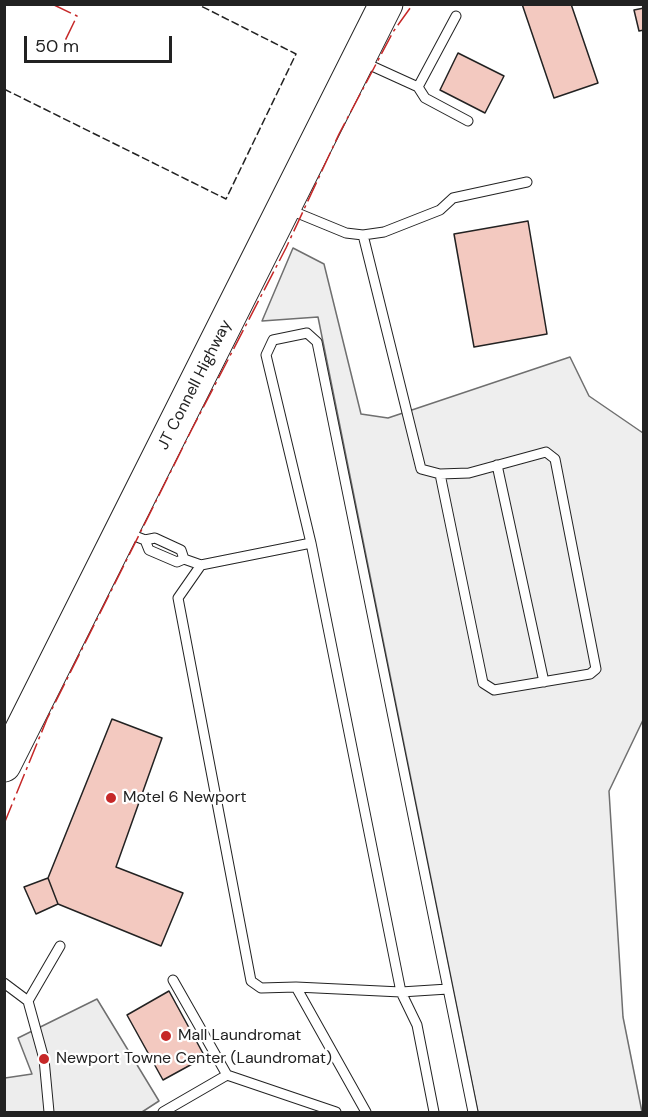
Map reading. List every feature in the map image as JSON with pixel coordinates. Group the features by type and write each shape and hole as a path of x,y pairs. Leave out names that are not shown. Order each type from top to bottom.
{"highway":[{"name":"JT Connell Highway","path":"4,765 27,716 133,535 285,207 385,5"}],"lane":[{"path":"418,87 456,16"},
{"path":"358,59 418,87 425,98 468,121"},
{"path":"285,207 346,233 363,235 384,232 440,210 453,198 527,182"},
{"path":"363,235 421,469 440,474 470,473 546,452 555,459 596,669 590,674 494,690 483,683 440,474"},
{"path":"434,1113 417,1025 401,992 311,543 266,355 273,340 307,333 317,342 473,1113"},
{"path":"497,465 544,682"},
{"path":"133,535 149,550 177,562 184,559 201,565 311,543"},
{"path":"201,565 178,598 251,981 261,988 296,987 401,992 448,989"},
{"path":"28,1001 60,946"},
{"path":"173,981 227,1075 336,1113"},
{"path":"4,983 28,1001 44,1059 49,1113"},
{"path":"296,987 366,1113"},
{"path":"163,1113 227,1075"}],"shaded area":[{"path":"293,248 324,264 361,414 388,418 570,357 589,396 643,433 643,720 609,791 623,1017 642,1112 478,1112 318,317 262,321"},
{"path":"97,999 159,1101 142,1112 5,1112 5,1078 32,1074 18,1038"}],"building":[{"path":"522,4 571,4 598,83 554,98"},
{"path":"644,8 644,30 639,31 634,10"},
{"path":"458,53 504,76 485,113 440,90"},
{"path":"528,221 547,334 474,347 454,234"},
{"name":"Motel 6 Newport","path":"112,719 162,738 116,867 183,893 161,946 58,904 48,878"},
{"path":"48,878 58,904 36,914 24,887"},
{"name":"Mall Laundromat","path":"169,991 205,1057 163,1080 127,1015"}],"fence":[{"path":"4,89 226,199 296,54 197,4"}],"power":[{"path":"52,4 77,16 63,45"},
{"path":"4,824 47,719 192,429 286,248 339,134 393,32 413,4"}],"place":[{"name":"Motel 6 Newport","path":"111,798"},
{"name":"Mall Laundromat","path":"166,1036"},
{"name":"Newport Towne Center (Laundromat)","path":"44,1059"}]}
